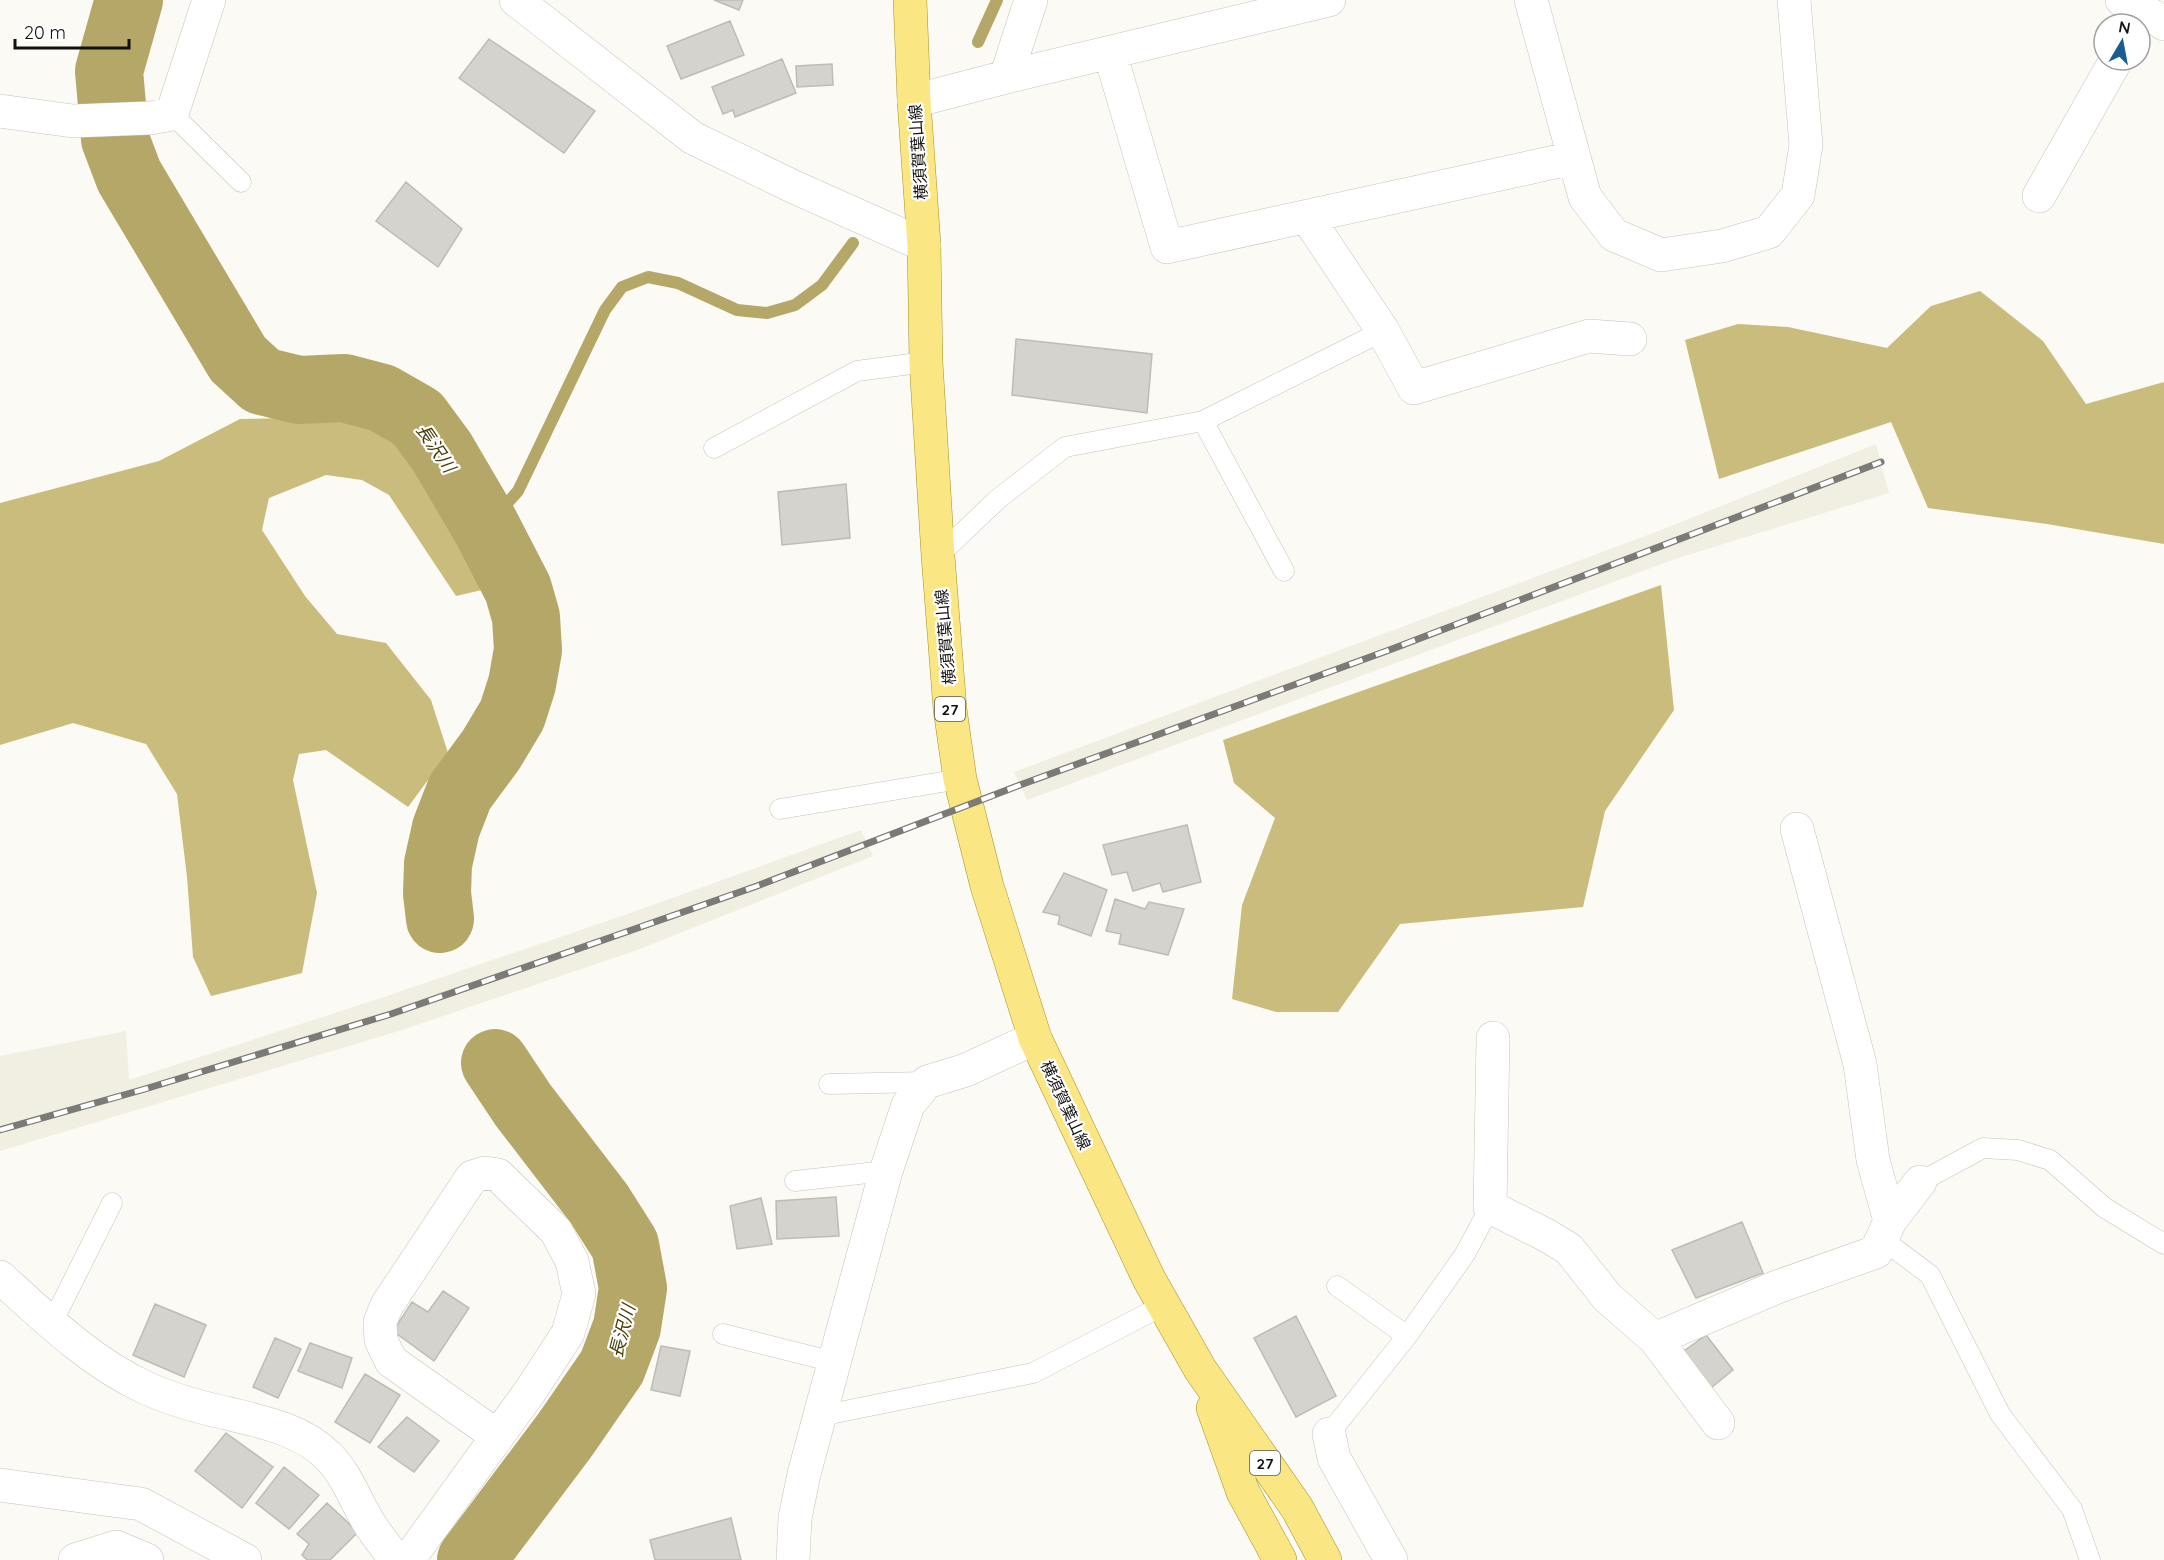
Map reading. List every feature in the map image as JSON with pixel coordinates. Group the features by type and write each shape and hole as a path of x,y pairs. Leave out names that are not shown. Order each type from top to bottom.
{"main road":[{"name":"横須賀葉山線","path":"910,0 924,245 926,362 950,709 960,779 987,886 1035,1038 1143,1268 1200,1369 1298,1508 1324,1560"},
{"name":"横須賀葉山線","path":"1200,1369 1243,1492 1280,1560"}],"street":[{"path":"0,111 73,121 161,116 209,0"},
{"path":"516,0 693,138 794,187 924,245"},
{"path":"1006,77 1031,0"},
{"path":"1531,0 1586,197 1614,235 1661,255 1722,246 1769,232 1798,195 1806,145 1794,0"},
{"path":"914,101 1318,1"},
{"path":"1110,53 1167,247 1574,158"},
{"path":"2039,195 2109,72"},
{"path":"1307,217 1383,330 1414,388 1589,336 1630,339"},
{"path":"1797,829 1860,1064 1873,1160 1886,1230"},
{"path":"793,1560 795,1518 820,1416 886,1171 908,1105 927,1082 966,1070 1035,1038"},
{"path":"1493,1038 1490,1207 1569,1249 1607,1297 1655,1339 1718,1423"},
{"path":"408,1560 531,1390 568,1333 579,1294 572,1261 556,1230 498,1175 485,1173 472,1177 387,1305 380,1322 381,1340 391,1361 497,1436"},
{"path":"1655,1339 1777,1287 1876,1252 1886,1230 1920,1182"},
{"path":"0,1277 88,1353 142,1386 175,1400 276,1425 303,1437 329,1457 369,1524 396,1560"},
{"path":"1329,1434 1334,1458 1391,1560"},
{"path":"0,1485 141,1504 245,1560"},
{"path":"75,1560 116,1547 147,1560"}],"lane":[{"path":"161,116 241,182"},
{"path":"938,556 998,499 1065,447 1203,421 1383,330"},
{"path":"714,448 857,371 926,362"},
{"path":"1203,421 1284,571"},
{"path":"780,808 960,779"},
{"path":"829,1084 927,1082"},
{"path":"1920,1182 1983,1149 2018,1150 2050,1160 2105,1208 2164,1244"},
{"path":"795,1181 886,1171"},
{"path":"52,1323 112,1203"},
{"path":"1329,1434 1407,1336 1465,1254 1490,1207"},
{"path":"1886,1230 1930,1275 2000,1414 2072,1509 2090,1560"},
{"path":"1337,1286 1407,1336"},
{"path":"820,1416 1033,1373 1164,1305"},
{"path":"723,1334 834,1362"}],"shaded area":[{"path":"1980,291 2043,341 2086,404 2164,382 2164,544 2047,524 1928,508 1891,422 1719,479 1685,340 1738,324 1788,327 1887,348 1931,306"},
{"path":"340,417 394,430 432,477 482,590 456,596 389,495 362,480 326,475 269,498 262,530 305,596 337,634 386,643 431,700 448,753 408,807 326,750 299,754 293,780 317,893 302,973 211,996 193,957 187,877 177,794 146,744 73,723 0,745 0,503 159,461 240,419"},
{"path":"1876,444 1889,493 1675,559 1027,800 1014,772 1661,530"},
{"path":"1661,585 1674,710 1605,811 1583,907 1400,924 1338,1012 1276,1012 1232,999 1242,905 1275,818 1234,783 1223,740"},
{"path":"861,830 873,856 637,950 402,1030 0,1151 0,1056 126,1031 129,1080 622,916"}],"building":[{"path":"714,0 743,0 739,10"},
{"path":"730,21 744,55 681,79 667,46"},
{"path":"489,39 595,111 564,153 459,78"},
{"path":"782,59 796,93 735,117 733,110 723,114 712,87"},
{"path":"832,64 833,85 797,87 796,66"},
{"path":"406,182 462,229 438,267 376,221"},
{"path":"1016,339 1152,354 1147,413 1012,395"},
{"path":"846,484 850,538 782,545 778,492"},
{"path":"1187,825 1201,882 1163,892 1160,883 1133,891 1127,872 1112,875 1103,845"},
{"path":"1064,873 1107,890 1091,936 1058,924 1060,916 1043,912"},
{"path":"1115,899 1145,909 1149,902 1184,909 1168,955 1119,944 1121,934 1106,931"},
{"path":"836,1197 839,1236 777,1239 776,1201"},
{"path":"761,1198 772,1244 737,1249 730,1206"},
{"path":"1742,1222 1763,1273 1696,1298 1672,1250"},
{"path":"443,1291 469,1308 434,1361 393,1331 412,1302 428,1312"},
{"path":"155,1304 206,1325 184,1377 133,1355"},
{"path":"1296,1316 1336,1396 1296,1417 1254,1338"},
{"path":"1706,1335 1733,1370 1711,1388 1684,1351"},
{"path":"275,1338 301,1349 278,1398 253,1387"},
{"path":"310,1343 352,1358 342,1388 298,1371"},
{"path":"661,1346 690,1351 680,1396 651,1390"},
{"path":"365,1374 400,1395 370,1443 335,1422"},
{"path":"407,1417 439,1441 414,1472 378,1447"},
{"path":"226,1433 273,1467 242,1508 195,1471"},
{"path":"284,1467 319,1495 289,1529 256,1503"},
{"path":"327,1503 358,1532 330,1560 307,1560 302,1555 309,1544 297,1534"},
{"path":"731,1518 741,1560 655,1560 650,1540"}],"waterway":[{"name":"長沢川","path":"129,0 109,71 115,139 129,176 238,359 262,381 299,390 344,388 382,398 417,418 442,452 486,527 518,589 526,617 528,650 522,684 512,715 491,750 460,792 446,828 438,864 437,893 440,919"},
{"path":"978,42 997,0"},
{"path":"486,527 518,491 605,310 622,287 648,277 678,283 737,310 767,313 795,305 822,285 853,243"},
{"name":"長沢川","path":"471,1560 565,1435 612,1367 627,1327 633,1288 625,1245 599,1204 523,1105 495,1063"}],"railway":[{"path":"0,1130 145,1089 391,1014 757,886 1020,785 1392,649 1881,462"}]}
